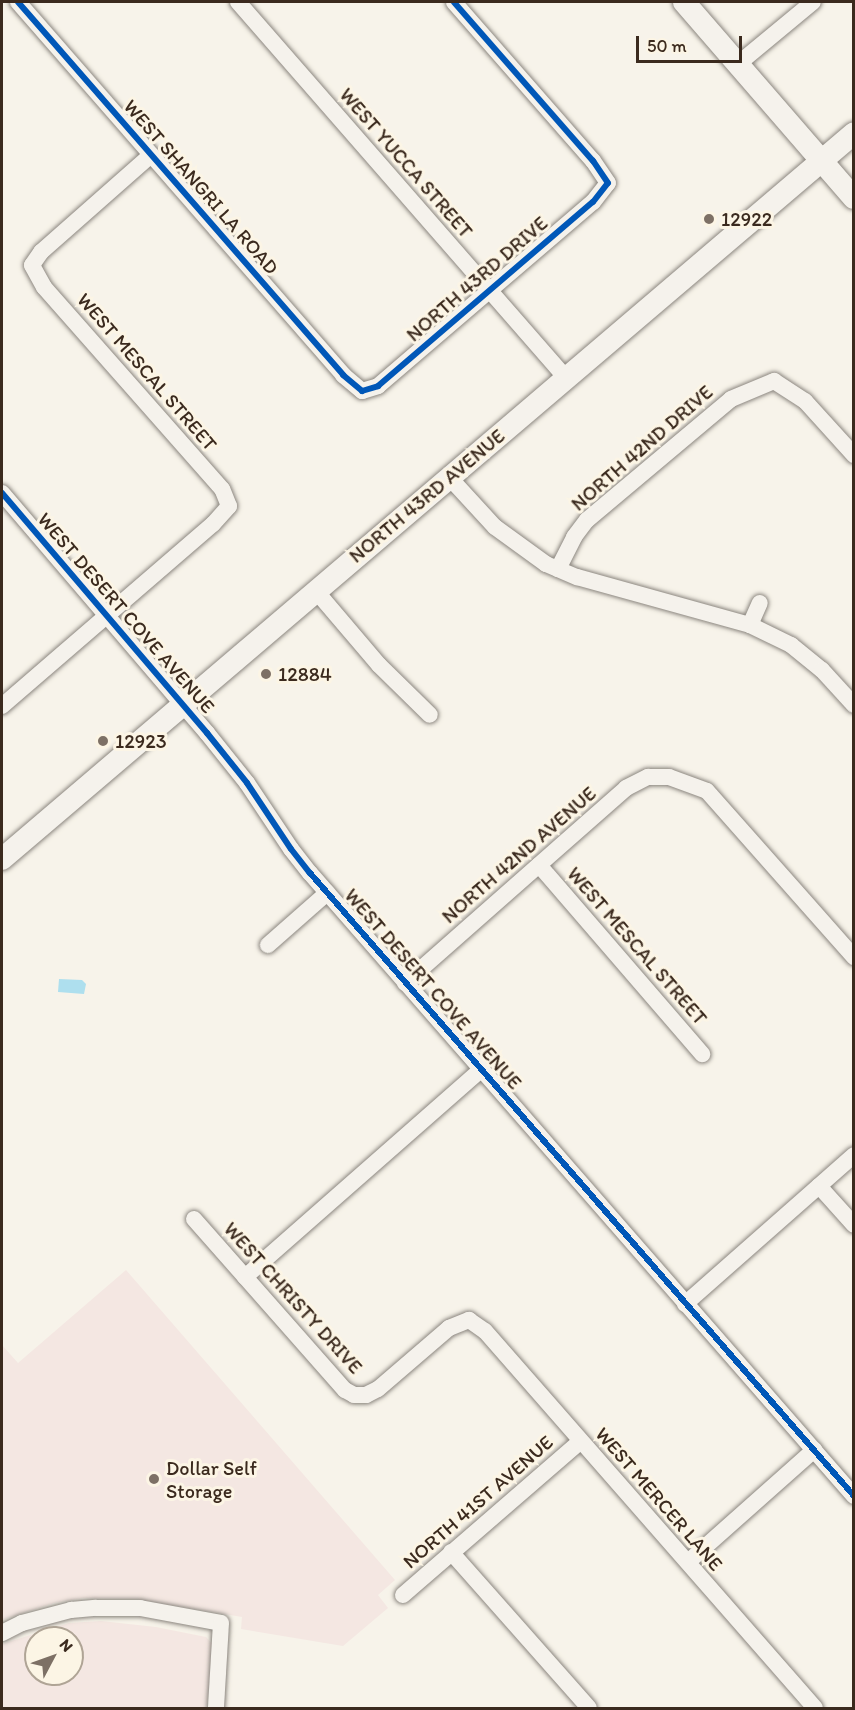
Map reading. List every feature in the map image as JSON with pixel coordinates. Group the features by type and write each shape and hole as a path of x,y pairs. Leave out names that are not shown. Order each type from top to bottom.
{"main road":[{"path":"684,2 854,198"},
{"name":"NORTH 43RD AVENUE","path":"2,859 854,133"}],"street":[{"name":"WEST SHANGRI LA ROAD","path":"18,2 343,375 362,391"},
{"name":"WEST YUCCA STREET","path":"238,2 566,378"},
{"name":"NORTH 43RD DRIVE","path":"362,391 378,386 593,202 608,183 593,161 454,2"},
{"path":"738,64 813,2"},
{"name":"WEST MESCAL STREET","path":"106,615 213,524 229,506 222,489 44,287 32,265 41,252 151,155"},
{"name":"NORTH 42ND DRIVE","path":"558,569 574,537 587,520 731,399 774,381 805,401 854,455"},
{"path":"449,477 495,527 520,548 577,578 750,626 791,645 822,670 854,705"},
{"name":"WEST DESERT COVE AVENUE","path":"2,493 247,783 291,849 327,893 854,1496"},
{"path":"316,591 380,665 430,715"},
{"path":"750,626 760,603"},
{"path":"2,706 106,615"},
{"name":"NORTH 42ND AVENUE","path":"405,983 626,788 648,777 669,777 707,791 854,957"},
{"name":"WEST MESCAL STREET","path":"539,865 702,1054"},
{"path":"268,945 327,893"},
{"path":"246,1277 482,1070"},
{"path":"685,1304 854,1155"},
{"path":"819,1186 854,1224"},
{"name":"WEST CHRISTY DRIVE","path":"194,1220 345,1390 354,1395 366,1395 378,1389 449,1328 469,1320"},
{"name":"WEST MERCER LANE","path":"469,1320 485,1331 815,1708"},
{"name":"NORTH 41ST AVENUE","path":"403,1595 581,1441"},
{"path":"688,1562 814,1450"},
{"path":"451,1552 589,1708"},
{"path":"2,1633 22,1623 71,1610 96,1608 140,1608 221,1623 216,1708"}],"shaded area":[{"name":"Dollar Self Storage","path":"126,1270 395,1580 378,1595 388,1608 343,1646 241,1629 242,1617 135,1599 83,1598 54,1603 2,1620 2,1345 18,1363"},
{"path":"101,1621 156,1627 206,1637 214,1646 214,1653 206,1708 2,1708 2,1644 24,1637 24,1686 84,1686 84,1626 59,1626 69,1623"}],"water":[{"path":"59,979 82,980 86,984 84,994 58,992"}],"cycle path":[{"path":"18,2 343,375 362,391 378,386 593,202 608,183 593,161 454,2"},
{"path":"2,493 207,733 247,783 291,849 310,873 854,1496"}],"place":[{"name":"12922","path":"709,219"},
{"name":"12884","path":"266,674"},
{"name":"12923","path":"103,741"},
{"name":"Dollar Self Storage","path":"154,1479"}]}
